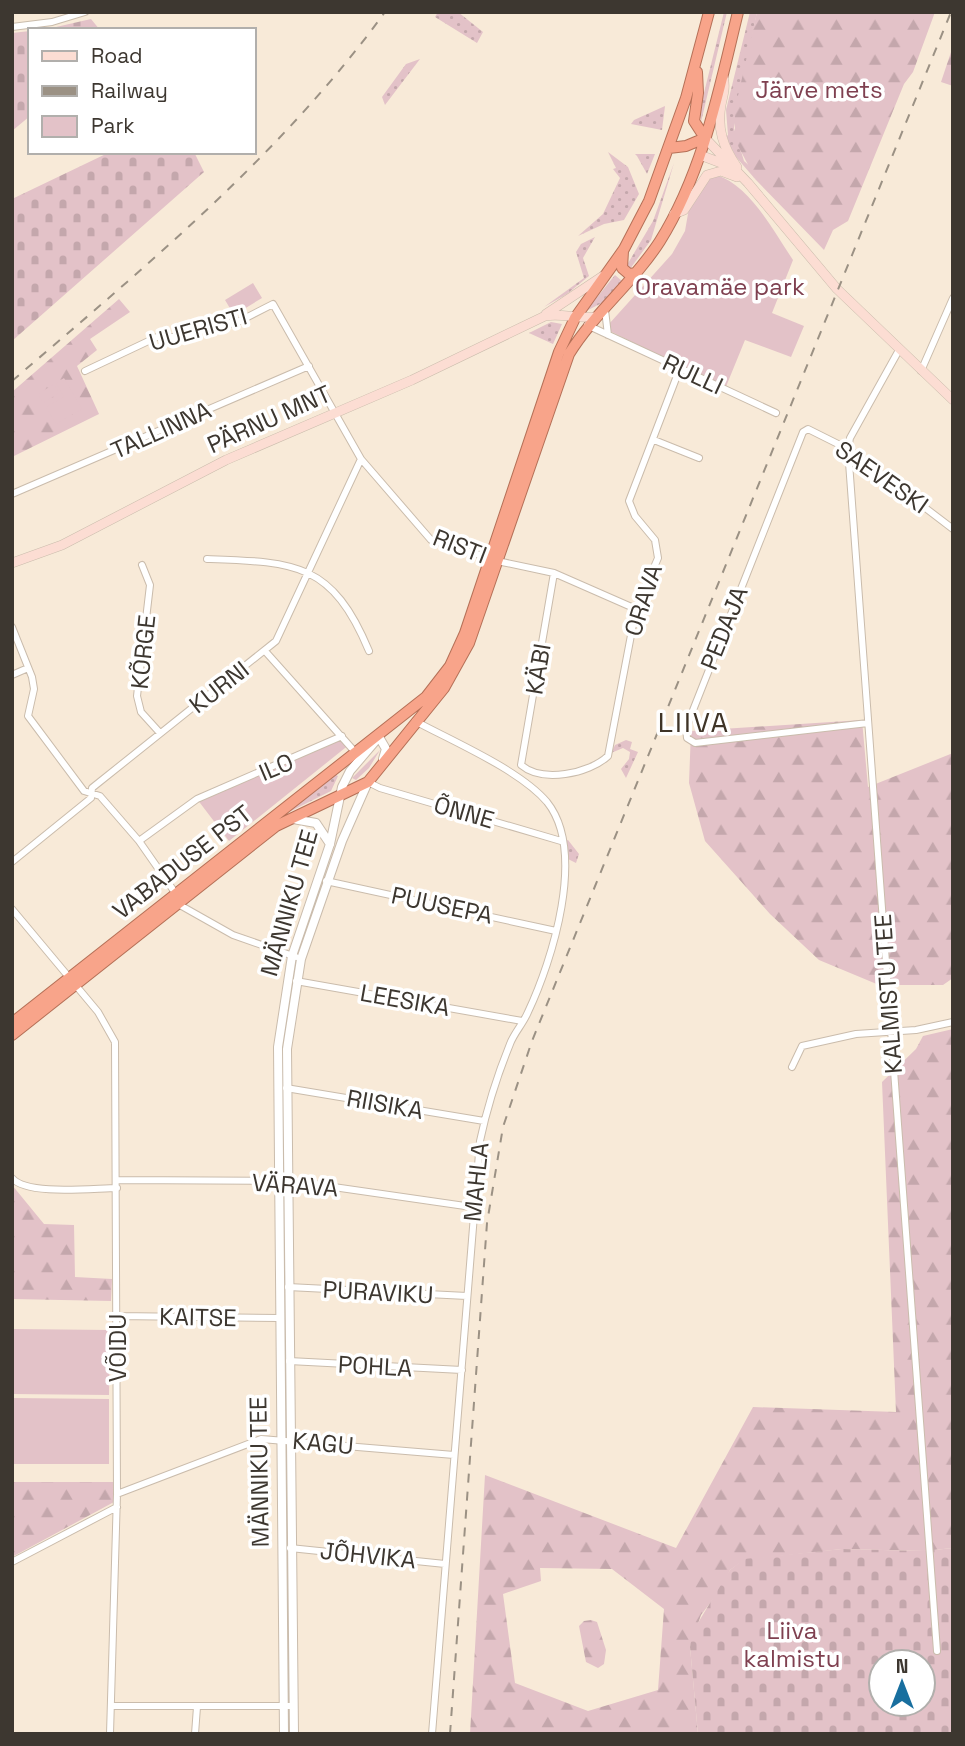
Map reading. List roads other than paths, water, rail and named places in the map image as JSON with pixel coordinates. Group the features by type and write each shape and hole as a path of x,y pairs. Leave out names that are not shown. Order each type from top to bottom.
{"highway":[{"name":"PÄRNU MNT","path":"585,320 603,276 624,249 645,209 669,148 697,62 709,12"},
{"path":"585,320 605,308 637,274 674,214 700,155 738,12"},
{"path":"697,62 698,93 694,121 705,138"},
{"path":"669,148 686,146 705,138"},
{"path":"669,148 700,155"},
{"path":"624,249 622,268 629,274 637,274"},
{"name":"MÄNNIKU TEE","path":"368,782 383,759 456,671 469,643 559,352 585,320"},
{"name":"MÄNNIKU TEE","path":"379,737 426,697 450,666 494,560 566,361 585,320"},
{"name":"VABADUSE PST","path":"178,900 356,752 379,737"},
{"name":"VABADUSE PST","path":"12,1023 72,982 287,819 368,782"},
{"name":"VABADUSE PST","path":"12,1035 72,982"}],"main road":[{"path":"722,75 725,86 720,110 721,135 727,152 748,183 812,261 899,350 953,400"},
{"path":"705,138 748,183"},
{"path":"700,155 730,167"},
{"path":"674,214 684,210 701,180 714,171 728,173 748,183"},
{"name":"PÄRNU MNT","path":"12,562 62,545 226,460 335,414 545,316 603,276"},
{"name":"PÄRNU MNT","path":"545,316 560,314 585,320"}],"street":[{"path":"12,27 52,22 85,12"},
{"path":"921,371 953,298"},
{"name":"UUERISTI","path":"85,371 158,337 178,337 213,320 234,324 274,304 335,414"},
{"path":"605,308 608,335"},
{"name":"RULLI","path":"585,320 608,335 776,413"},
{"path":"848,449 899,350"},
{"name":"TALLINNA","path":"12,494 309,366"},
{"name":"ORAVA","path":"522,765 533,773 554,775 594,765 608,756 636,609 658,558 657,547 635,516 629,501 681,368"},
{"name":"RISTI","path":"335,414 361,460 431,540 494,560 554,573 636,609"},
{"name":"SAEVESKI","path":"808,429 848,449 953,529"},
{"name":"PEDAJA","path":"808,429 803,432 711,659 692,708 687,738 695,743 868,723"},
{"path":"654,440 699,458"},
{"name":"KALMISTU TEE","path":"848,449 937,1648"},
{"name":"KURNI","path":"12,862 91,798 92,788 276,641 361,460"},
{"path":"207,559 278,563 309,572 342,599 369,651"},
{"name":"KÕRGE","path":"142,565 150,585 137,696 141,712 160,733"},
{"name":"KÄBI","path":"522,765 554,573"},
{"path":"12,627 34,689 28,716 83,791 100,796 139,841 178,900 233,934 297,957"},
{"path":"265,650 356,752"},
{"path":"12,675 28,668"},
{"name":"MAHLA","path":"415,721 480,755 538,793 548,803 561,841 565,885 556,931 543,975 500,1069 484,1122 472,1207 462,1370 432,1734"},
{"name":"ILO","path":"139,841 197,799 342,736"},
{"path":"379,737 386,749 383,759"},
{"name":"MÄNNIKU TEE","path":"285,1439 289,1361 288,1287 276,1067 297,957 330,844 340,795 350,771 379,737"},
{"name":"MÄNNIKU TEE","path":"297,957 368,782"},
{"name":"ÕNNE","path":"368,782 380,788 561,841"},
{"path":"287,819 305,819 316,823 330,844"},
{"path":"320,873 327,882"},
{"name":"PUUSEPA","path":"327,882 484,913 556,931"},
{"name":"VÕIDU","path":"12,909 105,1021 116,1042 117,1507 110,1734"},
{"name":"MÄNNIKU TEE","path":"284,1734 288,1706 285,1439 279,1318 287,1049 292,981"},
{"name":"LEESIKA","path":"292,981 522,1021"},
{"path":"792,1067 802,1046 856,1034 890,1032 953,1021"},
{"name":"RIISIKA","path":"286,1088 484,1122"},
{"name":"VÄRAVA","path":"12,1178 18,1185 34,1189 117,1184 283,1181 472,1207"},
{"name":"PURAVIKU","path":"288,1287 467,1296"},
{"name":"KAITSE","path":"117,1315 279,1318"},
{"name":"POHLA","path":"289,1361 462,1370"},
{"name":"KAGU","path":"117,1494 248,1443 285,1439 454,1455"},
{"path":"12,1562 117,1507"},
{"name":"JÕHVIKA","path":"286,1548 445,1564"},
{"path":"111,1706 288,1706"},
{"name":"MÄNNIKU TEE","path":"288,1706 294,1734"},
{"path":"195,1734 197,1707"}],"railway":[{"path":"12,381 161,252 257,161 345,64 385,12"},
{"path":"450,1734 487,1223 503,1127 532,1041 951,12"}],"district":[{"name":"LIIVA","path":"694,722"}],"park label":[{"name":"Järve mets","path":"819,89"},
{"name":"Oravamäe park","path":"720,286"},
{"name":"Liiva kalmistu","path":"792,1644"}]}
